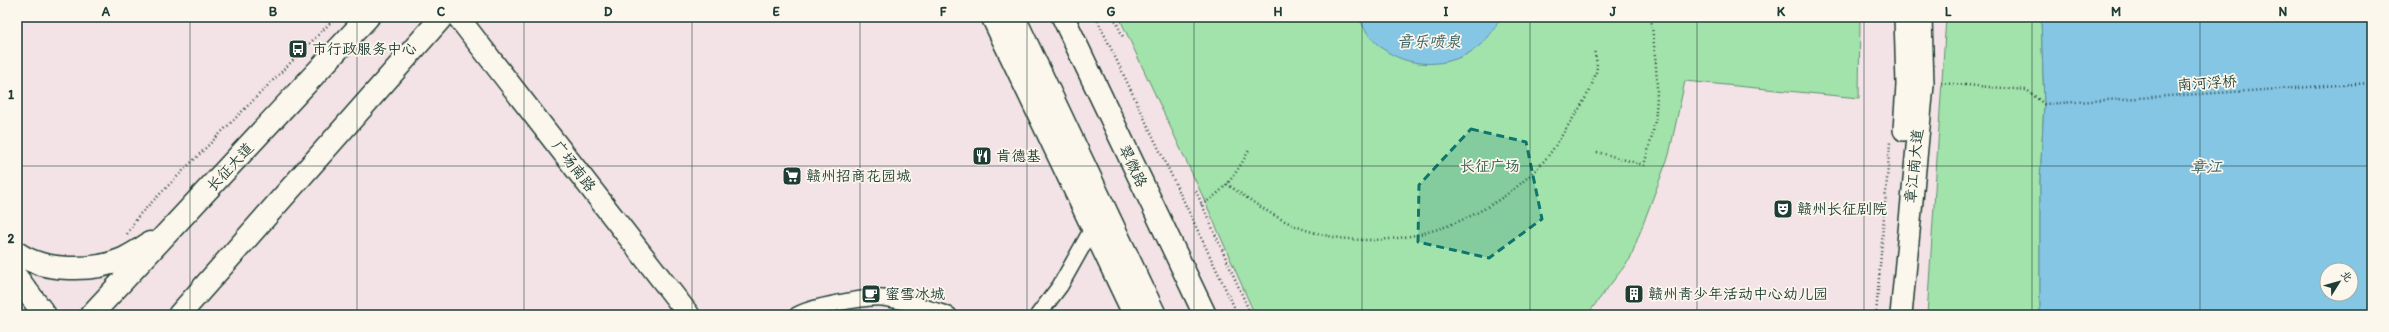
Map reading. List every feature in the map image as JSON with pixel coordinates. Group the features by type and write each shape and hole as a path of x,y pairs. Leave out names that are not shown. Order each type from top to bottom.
{"main road":[{"name":"长征大道","path":"91,315 368,17"},
{"path":"179,315 442,17"},
{"path":"1014,17 1106,208 1155,315"},
{"name":"翠微路","path":"1063,17 1206,315"},
{"path":"17,253 25,258 58,266 76,267 109,263 137,252 175,226"},
{"path":"17,278 45,315"},
{"path":"190,315 200,292"}],"street":[{"name":"广场南路","path":"458,17 689,315"},
{"path":"992,17 1134,315"},
{"name":"章江南大道","path":"1888,315 1907,85 1905,17"},
{"name":"章江南大道","path":"1901,315 1922,85 1921,17"},
{"path":"1038,315 1060,286 1092,228 1106,208"},
{"path":"796,315 804,310 882,298 949,315"}],"path":[{"path":"124,239 139,215 336,17"},
{"path":"1096,17 1238,315"},
{"path":"1123,37 1115,19 1131,17"},
{"path":"1167,17 1178,20"},
{"path":"1597,152 1644,165 1652,134 1656,110 1654,49 1651,17"},
{"path":"1228,184 1266,210 1302,228 1338,237 1385,239 1425,232 1458,223 1501,199 1541,164 1577,112 1588,91 1597,67 1594,50"},
{"name":"南河浮桥","path":"1935,82 2027,90 2044,104 2372,83"},
{"path":"1876,315 1891,140"},
{"path":"1201,205 1212,198 1228,184 1249,150"},
{"path":"1196,191 1251,315"}],"highlighted area":[{"path":"1471,129 1526,142 1542,219 1489,258 1418,242 1419,185"}],"green space":[{"name":"长征广场","path":"1119,17 1860,17 1859,98 1685,81 1669,155 1630,259 1587,315 1255,315 1203,197"},
{"path":"1946,17 2041,17 2044,104 2040,181 2040,315 1927,315"}],"water":[{"name":"音乐喷泉","path":"1359,17 1500,17 1488,37 1471,52 1451,60 1430,64 1408,61 1388,52 1371,38"},
{"name":"章江","path":"2041,17 2372,17 2372,315 2040,315 2040,181 2044,104"}],"place":[{"name":"市行政服务中心","path":"298,49"},
{"name":"肯德基","path":"982,156"},
{"name":"赣州招商花园城","path":"792,176"},
{"name":"赣州长征剧院","path":"1783,209"},
{"name":"蜜雪冰城","path":"871,294"},
{"name":"赣州青少年活动中心幼儿园","path":"1634,294"}]}
